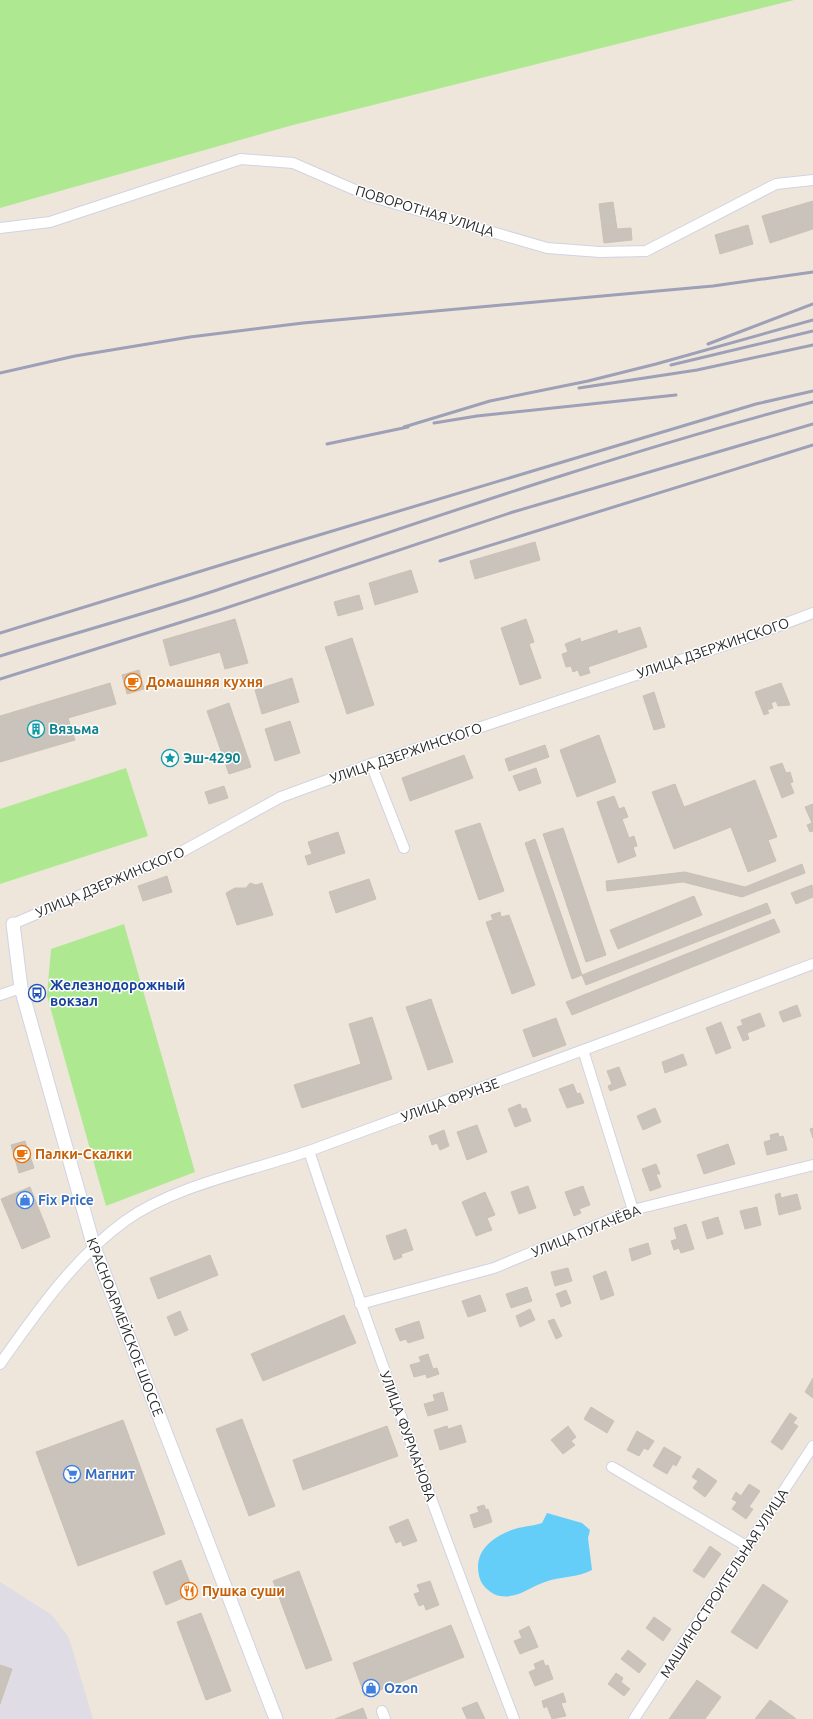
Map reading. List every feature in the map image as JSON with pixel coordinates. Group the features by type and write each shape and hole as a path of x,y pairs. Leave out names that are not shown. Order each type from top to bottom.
{"street":[{"name":"ПОВОРОТНАЯ УЛИЦА","path":"0,228 50,222 241,160 293,163 369,196 547,248 600,252 646,251 776,184 813,180"},
{"name":"УЛИЦА ДЗЕРЖИНСКОГО","path":"13,924 183,851 281,797 371,764 729,644 813,613"},
{"path":"371,764 404,848"},
{"name":"КРАСНОАРМЕЙСКОЕ ШОССЕ","path":"13,924 21,988 94,1247 276,1719"},
{"name":"УЛИЦА ФРУНЗЕ","path":"0,1364 75,1267 94,1247 126,1221 171,1195 309,1151 813,964"},
{"path":"0,995 21,988"},
{"path":"583,1050 633,1210"},
{"name":"УЛИЦА ФУРМАНОВА","path":"309,1151 360,1304 451,1554 514,1719"},
{"name":"УЛИЦА ПУГАЧЁВА","path":"360,1304 494,1268 633,1210 813,1165"},
{"name":"МАШИНОСТРОИТЕЛЬНАЯ УЛИЦА","path":"634,1719 813,1446"},
{"path":"612,1467 748,1547"}],"shaded area":[{"path":"0,1582 52,1615 69,1638 93,1719 0,1719"}],"green space":[{"path":"0,0 794,0 293,125 0,208"},
{"path":"126,768 148,836 0,884 0,809"},
{"path":"124,924 195,1172 106,1206 47,996 51,949"}],"water":[{"path":"547,1513 582,1523 590,1530 588,1538 592,1570 586,1573 545,1582 512,1596 500,1596 488,1590 480,1579 478,1569 482,1552 493,1540 509,1531 542,1523"}],"building":[{"path":"813,201 813,229 770,243 762,216"},
{"path":"613,202 617,229 631,228 632,240 604,243 599,204"},
{"path":"748,225 753,244 720,254 715,235"},
{"path":"535,542 540,560 475,579 470,561"},
{"path":"411,570 418,592 375,605 369,583"},
{"path":"359,595 363,609 338,616 334,602"},
{"path":"235,619 248,663 225,669 220,652 170,666 163,640"},
{"path":"526,619 534,642 529,644 541,678 520,685 501,628"},
{"path":"640,627 647,647 588,667 590,673 580,676 578,670 573,672 571,666 566,667 562,654 568,652 565,644 580,638 581,642 617,630 618,634"},
{"path":"352,638 374,705 347,714 325,647"},
{"name":"Домашняя кухня","path":"139,670 144,689 127,694 122,675"},
{"path":"292,678 299,702 262,714 255,690"},
{"name":"Вязьма","path":"110,683 116,704 68,718 75,740 0,762 0,716"},
{"path":"781,683 790,705 778,706 776,701 771,703 773,708 767,710 769,713 764,715 755,692"},
{"path":"654,692 665,727 654,730 643,696"},
{"path":"229,703 251,767 229,774 207,711"},
{"path":"290,721 300,753 275,761 265,729"},
{"path":"599,735 616,782 577,797 560,750"},
{"path":"545,745 549,757 509,771 505,759"},
{"path":"464,755 473,778 410,801 402,778"},
{"path":"782,763 786,773 790,772 793,782 790,783 794,793 782,798 770,767"},
{"path":"536,768 541,783 519,791 513,776"},
{"path":"755,780 777,837 768,840 776,861 748,872 731,827 674,849 652,792 675,784 684,807"},
{"path":"224,786 228,798 209,804 205,792"},
{"path":"614,796 619,809 624,807 628,817 622,819 629,838 634,836 637,846 633,847 636,856 618,863 597,802"},
{"path":"813,804 813,831 810,832 807,825 812,823 805,807"},
{"path":"480,823 504,891 479,900 455,831"},
{"path":"563,828 606,955 586,962 543,834"},
{"path":"338,832 345,853 308,865 305,856 312,854 308,842"},
{"path":"535,839 582,975 572,979 525,843"},
{"path":"802,864 805,873 742,897 683,882 607,891 606,881 685,872 745,887"},
{"path":"167,876 172,892 143,901 138,886"},
{"path":"369,879 376,899 336,913 329,892"},
{"path":"250,883 256,885 262,883 273,915 237,925 226,893 235,888 246,888"},
{"path":"812,885 813,897 796,904 791,893"},
{"path":"694,896 702,915 618,949 610,930"},
{"path":"767,903 771,913 586,985 582,975"},
{"path":"500,912 501,917 509,915 535,985 512,994 486,922 493,920 491,915"},
{"path":"774,919 780,932 572,1015 566,1002"},
{"path":"431,999 453,1062 428,1070 406,1007"},
{"path":"797,1005 801,1016 783,1022 779,1012"},
{"path":"760,1013 765,1026 747,1033 749,1039 743,1041 737,1027 743,1025 741,1020"},
{"path":"372,1017 392,1079 302,1108 294,1085 361,1064 349,1024"},
{"path":"556,1018 566,1045 533,1057 523,1030"},
{"path":"721,1022 731,1048 716,1054 706,1028"},
{"path":"683,1054 687,1065 665,1073 662,1062"},
{"path":"619,1067 626,1085 610,1091 608,1086 612,1084 607,1071"},
{"path":"573,1084 577,1094 580,1093 584,1103 567,1108 559,1089"},
{"path":"520,1104 522,1109 526,1108 531,1121 515,1127 508,1109"},
{"path":"655,1108 661,1122 643,1130 637,1116"},
{"path":"477,1125 487,1152 467,1160 457,1132"},
{"path":"813,1128 813,1138 810,1129"},
{"path":"444,1130 449,1146 440,1150 437,1143 432,1145 429,1136"},
{"path":"778,1133 779,1137 783,1136 787,1150 767,1155 764,1142 771,1140 770,1135"},
{"path":"25,1141 34,1168 19,1173 11,1145"},
{"path":"728,1144 735,1164 704,1174 697,1155"},
{"path":"656,1164 660,1174 656,1174 661,1187 650,1191 642,1169"},
{"path":"528,1186 536,1208 519,1214 511,1192"},
{"path":"583,1186 590,1205 579,1209 581,1213 574,1216 565,1192"},
{"path":"30,1187 50,1237 22,1249 1,1199"},
{"path":"485,1192 495,1215 487,1218 492,1230 476,1236 462,1202"},
{"path":"780,1193 781,1198 797,1194 801,1209 779,1215 775,1195"},
{"path":"757,1207 761,1225 745,1229 740,1211"},
{"path":"718,1217 723,1234 707,1239 702,1222"},
{"path":"686,1224 694,1249 681,1253 679,1248 674,1250 671,1241 677,1239 674,1228"},
{"path":"406,1229 413,1250 401,1254 402,1257 394,1260 386,1236"},
{"path":"648,1243 651,1254 632,1261 629,1249"},
{"path":"210,1255 218,1275 158,1299 150,1278"},
{"path":"568,1268 572,1281 555,1286 551,1272"},
{"path":"606,1271 614,1295 601,1300 593,1276"},
{"path":"527,1287 532,1301 511,1308 506,1294"},
{"path":"566,1290 571,1303 561,1307 556,1294"},
{"path":"480,1295 486,1311 468,1317 462,1301"},
{"path":"530,1309 535,1320 520,1327 516,1316"},
{"path":"180,1311 188,1330 175,1336 167,1317"},
{"path":"344,1315 356,1343 263,1381 251,1354"},
{"path":"554,1319 562,1336 556,1339 548,1321"},
{"path":"419,1321 424,1338 408,1343 406,1339 400,1341 395,1329"},
{"path":"428,1354 433,1369 437,1368 439,1374 427,1378 426,1374 414,1377 410,1365 421,1362 419,1357"},
{"path":"813,1378 813,1398 805,1392"},
{"path":"443,1392 448,1410 428,1416 424,1404 435,1401 433,1395"},
{"path":"591,1407 614,1421 607,1433 584,1419"},
{"path":"790,1413 797,1418 793,1423 798,1426 782,1450 771,1442"},
{"path":"242,1419 275,1506 249,1516 216,1429"},
{"path":"123,1420 165,1534 78,1566 36,1452"},
{"path":"461,1425 466,1442 440,1450 434,1430 447,1426 448,1429"},
{"path":"387,1426 398,1456 303,1490 293,1460"},
{"path":"568,1426 576,1437 571,1441 575,1445 563,1454 551,1440"},
{"path":"637,1431 654,1441 648,1450 644,1448 639,1456 627,1450"},
{"path":"664,1447 681,1457 676,1466 673,1464 667,1474 653,1466"},
{"path":"698,1468 717,1481 705,1497 693,1488 698,1481 692,1477"},
{"path":"749,1484 760,1491 749,1507 753,1509 746,1519 732,1509 737,1502 732,1499 736,1492 741,1496"},
{"path":"484,1505 486,1510 488,1509 492,1522 474,1528 470,1515 479,1512 477,1507"},
{"path":"408,1519 417,1541 403,1546 401,1541 396,1543 389,1527"},
{"path":"710,1546 721,1554 704,1578 693,1571"},
{"path":"181,1560 194,1593 166,1605 153,1572"},
{"path":"299,1571 332,1660 306,1669 273,1581"},
{"path":"430,1581 439,1605 426,1610 424,1604 419,1606 414,1594 420,1592 417,1585"},
{"path":"763,1584 788,1601 757,1649 731,1632"},
{"path":"201,1613 231,1691 206,1700 177,1622"},
{"path":"654,1617 671,1629 663,1641 646,1628"},
{"path":"451,1625 464,1657 365,1696 353,1663"},
{"path":"529,1626 538,1647 520,1654 514,1641 522,1638 519,1631"},
{"path":"628,1650 646,1664 639,1673 621,1659"},
{"path":"543,1660 545,1666 548,1665 553,1679 535,1686 529,1672 536,1669 534,1664"},
{"path":"0,1665 12,1669 0,1704"},
{"path":"616,1673 623,1678 621,1682 630,1689 624,1696 608,1684"},
{"path":"697,1680 721,1697 705,1719 669,1719"},
{"path":"563,1693 566,1702 561,1703 566,1716 552,1719 547,1706 544,1708 542,1701"},
{"path":"770,1700 795,1718 796,1719 755,1719"},
{"path":"477,1702 485,1719 467,1719 462,1708"},
{"path":"363,1708 367,1719 335,1719"}],"railway":[{"path":"0,373 75,356 190,337 303,323 713,286 813,272"},
{"path":"708,344 813,304"},
{"path":"404,427 490,401 588,381 656,364 813,320"},
{"path":"671,365 813,331"},
{"path":"579,388 697,370 813,345"},
{"path":"0,633 289,544 756,404 813,391"},
{"path":"434,423 477,416 676,395"},
{"path":"0,656 190,599 439,515 588,467 662,444 813,402"},
{"path":"0,679 220,610 513,512 813,424"},
{"path":"327,444 408,427"},
{"path":"440,561 813,445"}],"place":[{"name":"Домашняя кухня","path":"133,682"},
{"name":"Вязьма","path":"36,729"},
{"name":"Эш-4290","path":"170,758"},
{"name":"Железнодорожный вокзал","path":"37,993"},
{"name":"Палки-Скалки","path":"22,1154"},
{"name":"Fix Price","path":"25,1200"},
{"name":"Магнит","path":"72,1474"},
{"name":"Пушка суши","path":"189,1591"},
{"name":"Ozon","path":"371,1688"}]}
